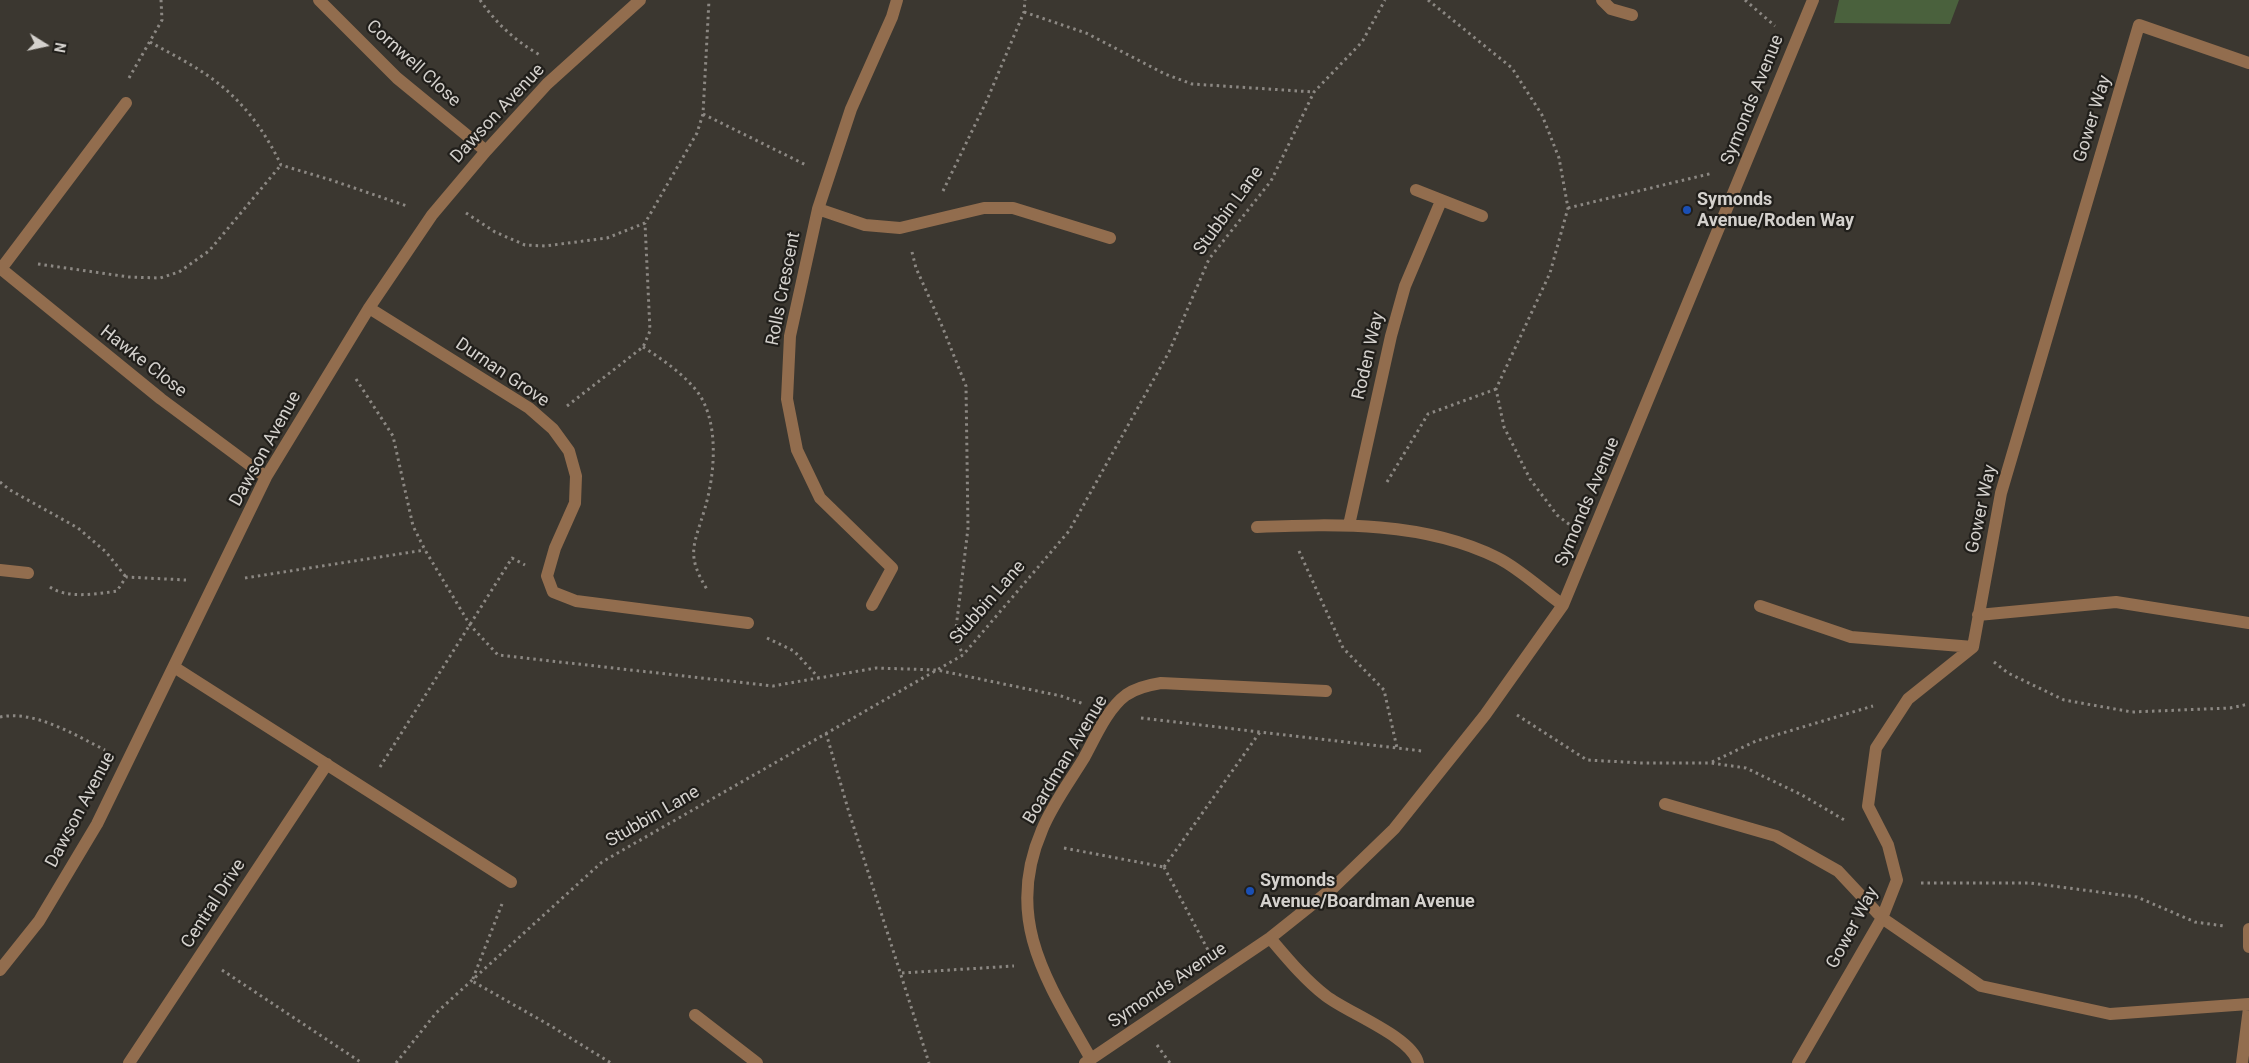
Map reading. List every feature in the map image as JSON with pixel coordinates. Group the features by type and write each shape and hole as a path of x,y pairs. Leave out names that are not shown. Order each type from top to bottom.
{"street":[{"name":"Cornwell Close","path":"319,0 397,78 486,151"},
{"name":"Dawson Avenue","path":"0,970 39,921 97,824 266,477 369,308 432,215 486,151 563,69 640,0"},
{"name":"Rolls Crescent","path":"872,605 892,568 820,498 797,450 787,399 790,336 818,210 851,109 892,17 897,0"},
{"path":"1602,0 1611,9 1632,15"},
{"name":"Symonds Avenue","path":"1088,1061 1270,938 1334,887 1394,829 1495,701 1563,605 1813,0"},
{"name":"Gower Way","path":"1798,1063 1882,918 1897,880 1888,845 1868,806 1876,748 1908,699 1973,647 2001,493 2139,25 2249,63"},
{"path":"3,265 126,103"},
{"path":"1416,190 1482,216"},
{"name":"Roden Way","path":"1349,525 1391,336 1405,286 1441,201"},
{"path":"818,210 866,225 900,228 984,208 1013,208 1110,238"},
{"name":"Hawke Close","path":"3,265 161,399 266,477"},
{"name":"Durnan Grove","path":"369,308 529,408 552,429 569,451 576,476 574,503 555,548 547,576"},
{"path":"1257,528 1349,525 1437,536 1471,546 1500,559 1563,605"},
{"path":"0,570 28,572"},
{"path":"547,576 553,592 576,601 748,623"},
{"path":"1978,615 2116,602 2249,623"},
{"path":"1760,606 1851,637 1973,647"},
{"path":"174,667 511,882"},
{"name":"Boardman Avenue","path":"1088,1061 1040,965 1029,932 1026,898 1030,867 1042,829 1110,714 1125,696 1141,687 1161,683 1326,691"},
{"name":"Central Drive","path":"129,1063 327,764"},
{"path":"1665,804 1776,836 1838,871 1882,918 1981,986 2110,1014 2249,1006 2242,1063"},
{"path":"2249,930 2249,948"},
{"path":"1270,938 1305,977 1327,997 1406,1044 1417,1058 1418,1063"},
{"path":"695,1015 757,1063"}],"path":[{"path":"126,103 124,89 162,20 161,0"},
{"path":"480,0 493,18 522,45 563,69"},
{"path":"545,422 644,347 650,331 645,223 697,133 703,114 709,0"},
{"path":"963,655 955,637 968,528 966,386 916,268 911,250 927,223 987,100 1024,12 1025,0"},
{"name":"Stubbin Lane","path":"396,1063 436,1013 602,862 963,655 1069,531 1168,352 1209,259 1271,181 1314,92 1362,42 1385,0"},
{"path":"1428,0 1512,68 1542,115 1559,158 1568,208 1550,273 1496,389 1504,427 1530,479 1557,515 1591,541"},
{"path":"1745,0 1795,44"},
{"path":"1024,12 1086,33 1165,74 1192,84 1314,92"},
{"path":"150,42 220,85 251,116 271,143 281,165 432,215"},
{"path":"703,114 828,177"},
{"path":"3,265 129,277 160,278 179,272 208,250 281,165"},
{"path":"1568,208 1746,165"},
{"path":"445,198 495,232 525,245 545,246 608,238 645,223"},
{"path":"644,347 664,360 697,391 712,423 713,456 706,506 693,546 696,572 708,592 715,597"},
{"path":"1385,486 1428,414 1496,389"},
{"path":"0,482 10,490 78,528 106,552 126,577 215,582 425,550"},
{"path":"1288,526 1343,648 1384,690 1397,748"},
{"path":"366,789 512,558 547,576"},
{"path":"28,572 56,591 94,595 116,591 126,577"},
{"path":"748,623 766,638 794,651 819,678 876,668 937,670 1061,696 1110,714 1453,755"},
{"path":"1973,647 2008,673 2064,700 2132,712 2230,708 2249,704"},
{"path":"1711,763 1756,741 1860,709 1908,699"},
{"path":"1495,701 1587,760 1642,763 1711,763 1746,768 1802,795 1888,845"},
{"path":"0,717 11,715 55,725 128,761"},
{"path":"1164,867 1261,732"},
{"path":"826,733 848,809 930,1063"},
{"path":"1037,843 1164,867"},
{"path":"1164,867 1220,972"},
{"path":"1897,880 1924,884 2030,883 2137,897 2195,922 2249,930"},
{"path":"511,882 472,980 611,1063"},
{"path":"201,956 362,1063"},
{"path":"902,974 1040,965"}],"green space":[{"path":"1839,0 1959,0 1950,24 1834,23"}],"place":[{"name":"Symonds Avenue/Roden Way","path":"1687,210"},
{"name":"Symonds Avenue/Boardman Avenue","path":"1250,891"}]}
